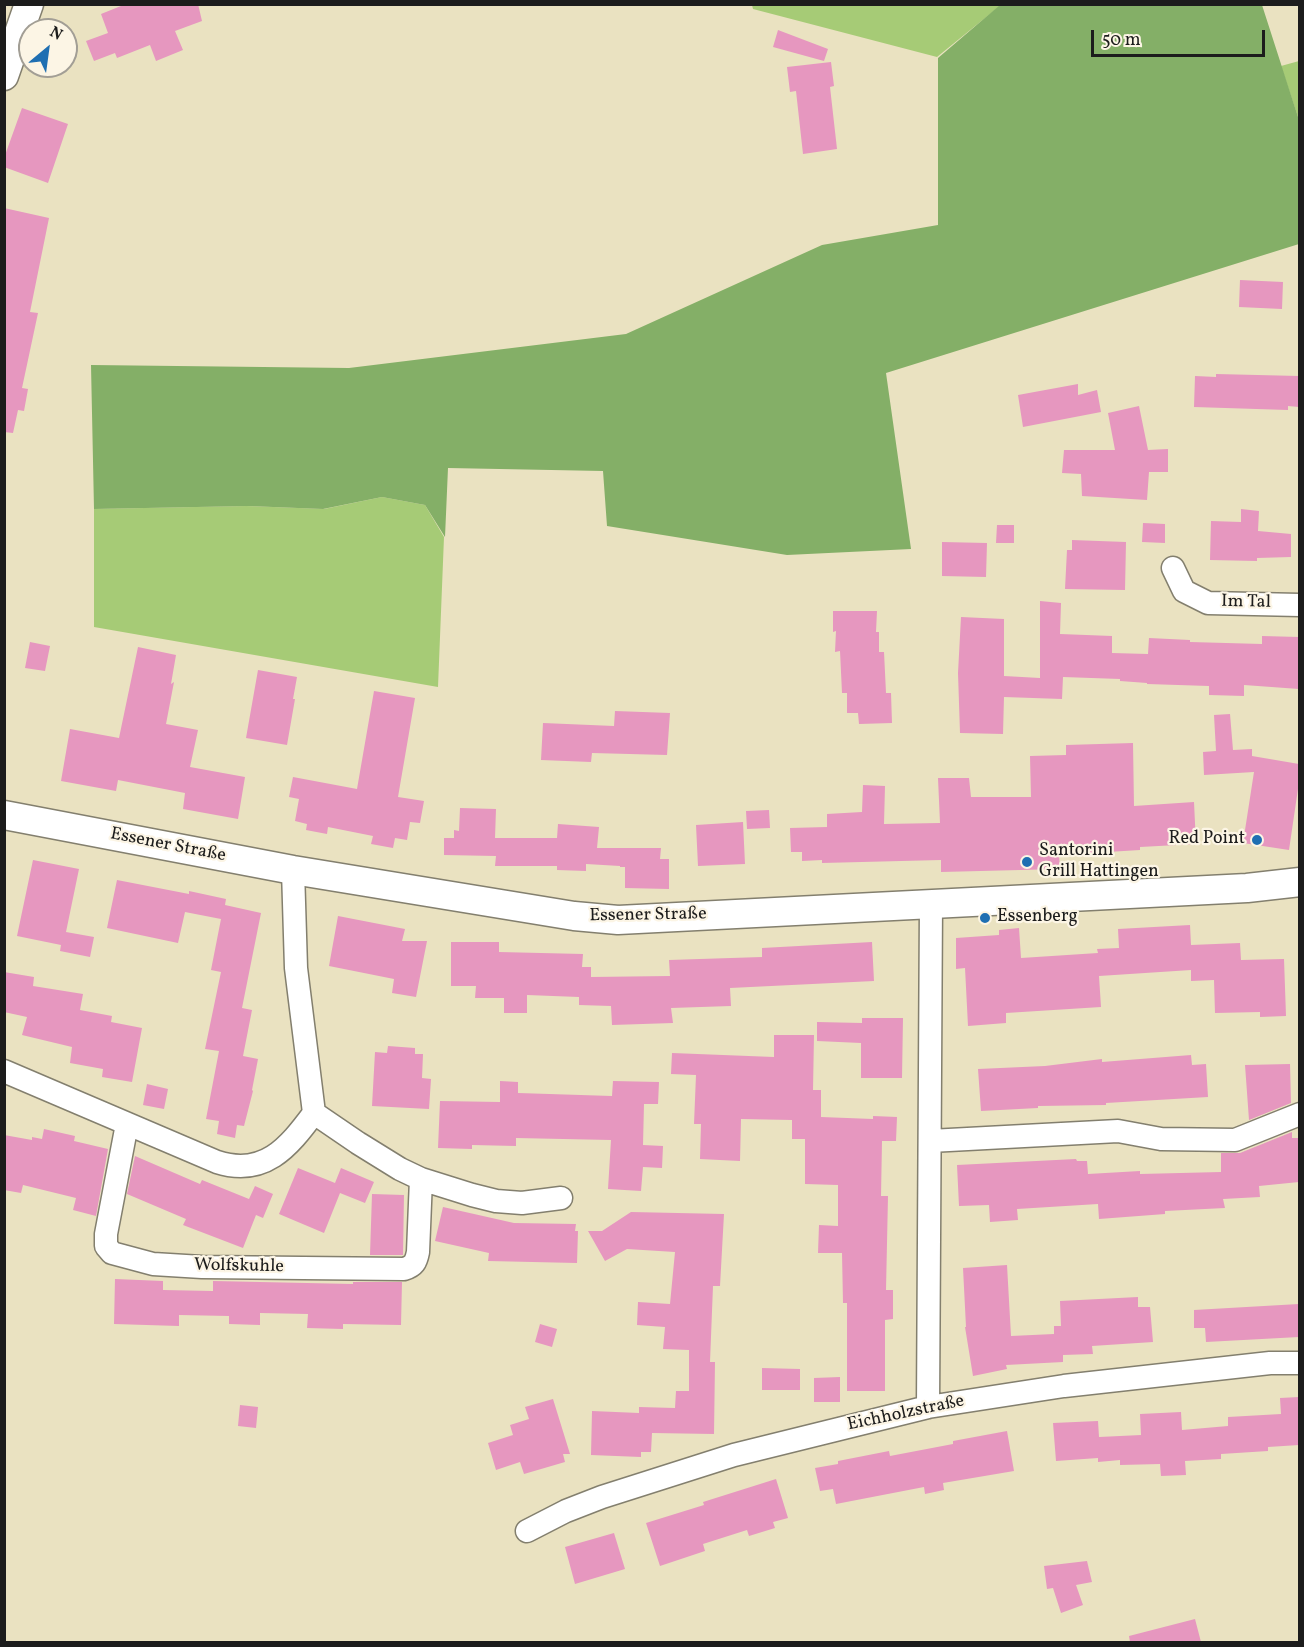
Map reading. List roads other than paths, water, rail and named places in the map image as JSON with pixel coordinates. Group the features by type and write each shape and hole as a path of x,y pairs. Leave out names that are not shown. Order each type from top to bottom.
{"street":[{"path":"4,76 29,4"},
{"name":"Im Tal","path":"1173,568 1184,591 1208,603 1299,604"},
{"name":"Essener Straße","path":"4,815 293,870 574,916 618,920 1247,888 1299,882"},
{"path":"4,1071 217,1162 239,1167 256,1165 274,1156 298,1134 314,1113 296,968 293,870"},
{"path":"928,1407 931,903"},
{"path":"314,1113 400,1169 421,1179 496,1201 522,1203 561,1198"},
{"path":"930,1142 1118,1131 1161,1139 1235,1140 1299,1114"},
{"name":"Wolfskuhle","path":"128,1124 106,1234 106,1246 112,1253 153,1264 404,1269 411,1267 416,1262 418,1252 421,1179"},
{"name":"Eichholzstraße","path":"527,1531 566,1511 602,1497 734,1455 928,1407 1064,1386 1270,1363 1299,1363"}],"place":[{"name":"Red Point","path":"1257,840"},
{"name":"Santorini Grill Hattingen","path":"1027,862"},
{"name":"Essenberg","path":"985,918"}]}
